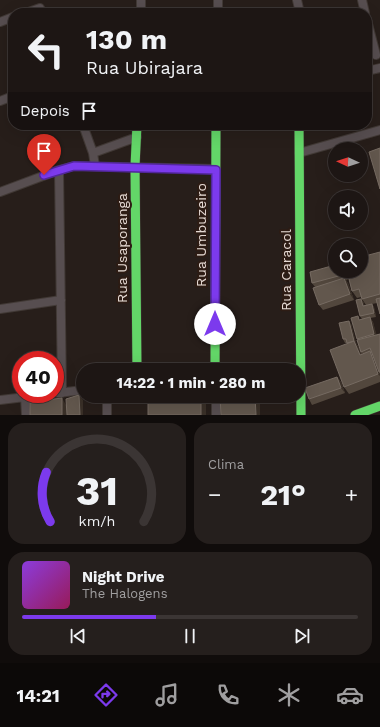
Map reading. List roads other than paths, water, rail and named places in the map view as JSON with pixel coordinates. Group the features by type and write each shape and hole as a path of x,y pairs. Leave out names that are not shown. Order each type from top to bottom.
{"street":[{"path":"372,39 376,55"},
{"path":"85,130 93,153 95,166"},
{"name":"Rua Usaporanga","path":"137,130 135,166 137,363"},
{"name":"Rua Umbuzeiro","path":"215,363 216,130"},
{"name":"Rua Caracol","path":"299,130 301,415"},
{"path":"299,153 380,130"},
{"path":"93,153 137,137"},
{"path":"0,192 74,166 135,166 216,170"},
{"path":"59,170 61,300 60,351"},
{"path":"0,309 61,300"},
{"path":"64,392 76,391"},
{"path":"0,400 12,399"},
{"path":"25,403 26,415"},
{"path":"107,403 107,415"},
{"path":"216,403 216,415"},
{"path":"354,415 380,406"}]}
